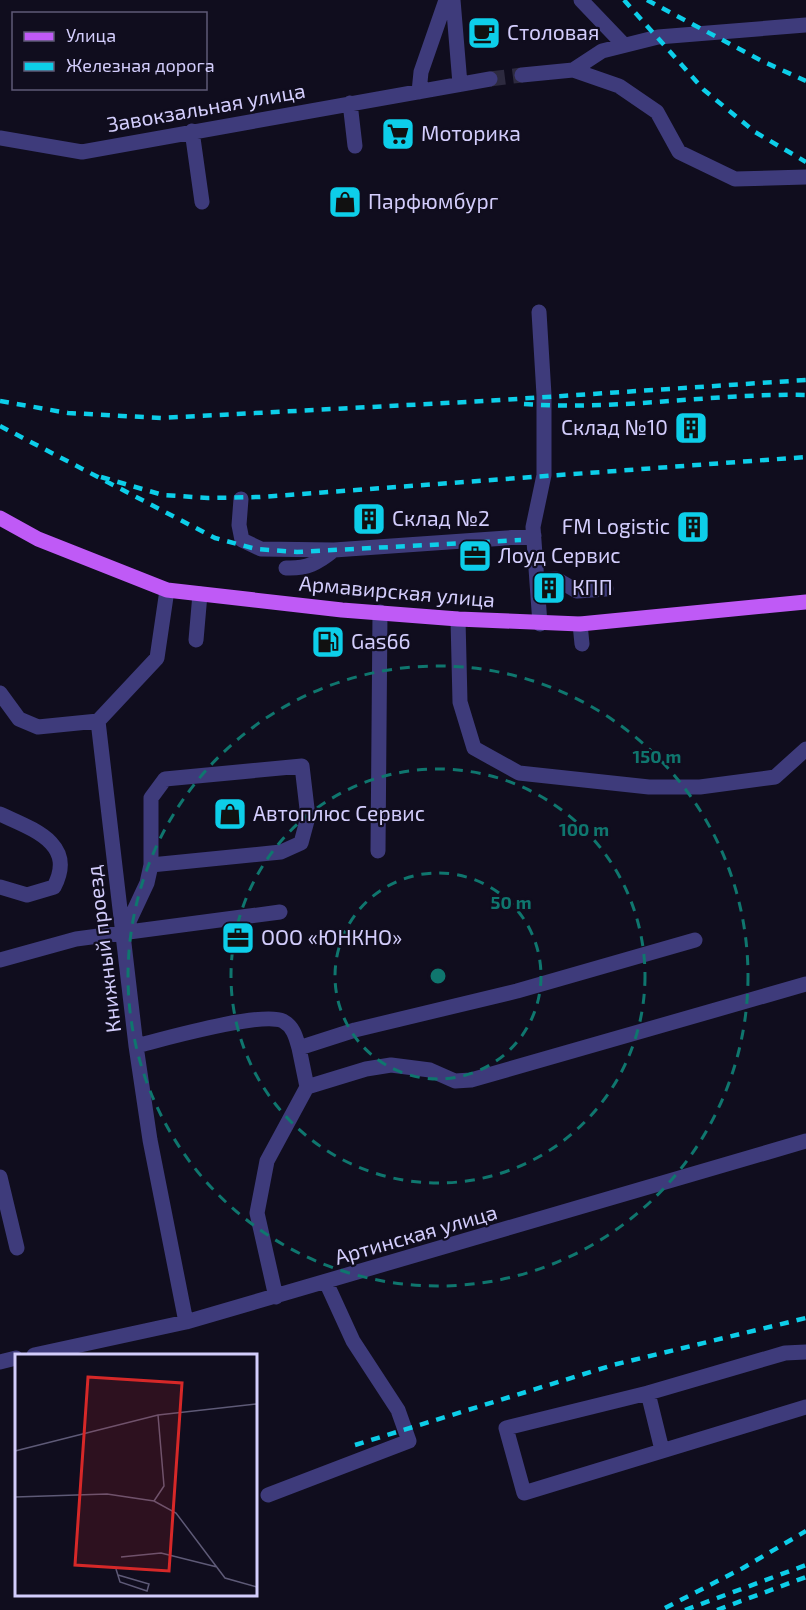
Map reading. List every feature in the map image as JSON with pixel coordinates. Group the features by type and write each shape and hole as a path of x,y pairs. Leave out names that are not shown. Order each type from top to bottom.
{"main road":[{"name":"Армавирская улица","path":"0,518 38,539 167,590 200,594 458,619 540,624 580,624 806,602"}],"street":[{"path":"419,92 421,72 446,0"},
{"path":"453,0 460,84"},
{"path":"581,0 624,45"},
{"path":"573,70 602,51 658,37 806,25"},
{"path":"522,75 573,70 619,86 657,112 679,152 735,179 806,177"},
{"name":"Завокзальная улица","path":"0,138 82,153 192,130 490,79"},
{"path":"350,104 355,146"},
{"path":"192,130 202,202"},
{"path":"539,312 544,395 544,475 533,526 540,624"},
{"path":"241,499 246,525 242,540 261,549 334,550 534,536"},
{"path":"286,568 303,568 318,563 334,550"},
{"path":"538,580 556,579 577,591 606,589"},
{"path":"0,693 19,719 38,727 98,721 157,657 167,590"},
{"path":"196,640 200,594"},
{"path":"378,851 380,612"},
{"path":"458,619 460,702 474,748 519,773 650,787 700,787 775,777 806,749"},
{"path":"580,624 582,644"},
{"name":"Книжный проезд","path":"98,721 136,1046 150,1140 186,1322"},
{"path":"123,932 147,883 151,865 152,798 165,779 302,766 308,817 301,843 281,852 151,865"},
{"path":"0,814 41,834 58,850 62,863 60,876 54,887 27,895 0,887"},
{"path":"0,960 76,939 280,912"},
{"path":"299,1048 355,1030 517,991 695,940"},
{"path":"307,1087 366,1069 391,1065 430,1070 455,1081 471,1080 806,984"},
{"path":"136,1046 258,1019 282,1020 293,1029 307,1087 267,1161 257,1213 276,1297"},
{"name":"Артинская улица","path":"43,1354 102,1348 806,1141"},
{"path":"0,1177 17,1248"},
{"path":"268,1495 409,1442 398,1410 353,1341 326,1282"},
{"path":"806,1352 785,1353 648,1393 506,1428 524,1493 806,1407"},
{"path":"0,1362 15,1358"},
{"path":"648,1393 662,1450"}],"tunnel":[{"path":"490,79 522,75"}],"railway":[{"path":"624,0 704,90 755,132 806,162"},
{"path":"647,0 762,61 806,81"},
{"path":"0,401 68,413 161,418 485,401 806,380"},
{"path":"524,404 559,406 630,404 806,395"},
{"path":"0,426 215,538 256,549 297,552 521,540"},
{"path":"101,477 163,495 208,498 260,497 806,457"},
{"path":"355,1445 613,1365 806,1318"},
{"path":"665,1608 743,1568 806,1531"},
{"path":"685,1610 806,1565"},
{"path":"717,1610 806,1577"}],"place":[{"name":"Столовая","path":"484,33"},
{"name":"Моторика","path":"398,134"},
{"name":"Парфюмбург","path":"345,202"},
{"name":"Склад №10","path":"691,428"},
{"name":"Склад №2","path":"369,519"},
{"name":"FM Logistic","path":"693,527"},
{"name":"Лоуд Сервис","path":"475,556"},
{"name":"КПП","path":"549,588"},
{"name":"Gas66","path":"328,642"},
{"name":"Автоплюс Сервис","path":"230,814"},
{"name":"ООО «ЮНКНО»","path":"238,938"}]}
